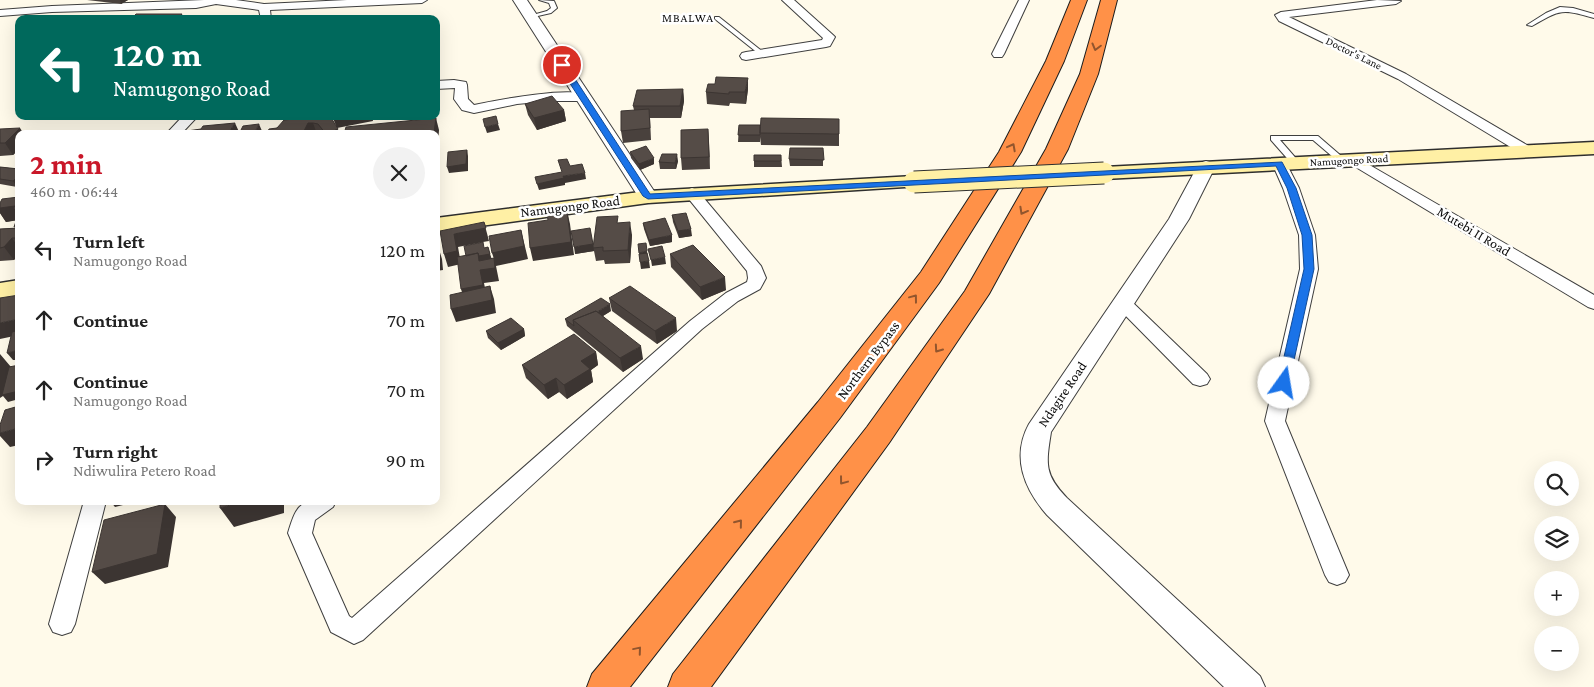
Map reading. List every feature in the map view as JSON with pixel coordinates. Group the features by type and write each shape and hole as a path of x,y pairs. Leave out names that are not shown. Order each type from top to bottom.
{"highway":[{"name":"Northern Bypass","path":"606,687 829,410 930,277 1010,152 1055,61 1079,0"},
{"path":"687,687 878,435 976,294 1057,149 1089,74 1109,0"}],"main road":[{"name":"Namugongo Road","path":"440,223 648,196 692,193 1594,148"},
{"path":"0,291 15,289"}],"street":[{"path":"0,13 52,9 196,5 212,1 264,7 422,0"},
{"path":"522,0 531,17 648,196"},
{"path":"746,56 815,46 826,42 828,37 787,0"},
{"path":"998,54 1024,0"},
{"name":"Doctor's Lane","path":"1396,1 1281,15 1283,19 1357,53 1430,92 1527,151"},
{"path":"264,7 265,15"},
{"path":"440,85 460,85 461,99 467,107 474,109 518,100 583,96"},
{"path":"177,130 187,120"},
{"name":"Mutebi II Road","path":"1348,160 1594,304"},
{"path":"1287,163 1291,188 1307,235 1309,269 1275,421 1337,575"},
{"name":"Ndagire Road","path":"1206,167 1179,219 1038,431 1034,455 1035,475 1050,498 1073,523 1248,687"},
{"path":"319,505 305,515 300,533 340,624 354,632 696,325 732,297 754,284 757,278 755,270 692,193"},
{"path":"1123,302 1200,379"},
{"path":"62,624 94,505"}],"lane":[{"path":"531,17 549,12 554,8 552,2 542,0"},
{"path":"1530,25 1552,10 1567,8 1594,16"},
{"path":"717,18 762,54"},
{"path":"1287,163 1274,138 1315,138 1348,160"}],"building":[{"path":"136,14 182,14 181,15"},
{"path":"716,77 748,78 745,92 729,92 729,94 706,92 708,84 715,84"},
{"path":"683,89 680,106 633,106 637,90"},
{"path":"552,96 564,110 534,118 525,104"},
{"path":"649,109 650,128 621,131 621,111"},
{"path":"496,116 498,124 485,127 483,119"},
{"path":"761,118 839,119 839,134 760,133"},
{"path":"284,120 332,120 338,129 323,130 318,124 308,123 304,130 269,130 277,128"},
{"path":"416,120 436,120 434,130 345,130 346,127"},
{"path":"235,123 231,130 194,130 201,129 203,126"},
{"path":"259,124 256,130 241,130 243,126"},
{"path":"739,125 760,125 760,135 738,135"},
{"path":"20,128 15,130 15,133 5,143 0,143 0,129"},
{"path":"708,129 709,157 681,158 681,130"},
{"path":"646,146 654,158 639,164 630,152"},
{"path":"790,148 823,148 824,160 789,159"},
{"path":"467,150 466,164 447,167 448,152"},
{"path":"662,154 677,154 675,163 659,162"},
{"path":"754,155 781,155 781,161 754,161"},
{"path":"567,159 570,166 582,164 585,173 563,176 564,178 537,184 535,177 562,172 558,160"},
{"path":"0,167 15,169 15,179 13,181 0,179"},
{"path":"15,197 15,206 0,208 2,199"},
{"path":"567,211 571,242 530,248 528,223 548,220 547,214"},
{"path":"686,213 691,229 678,231 672,215"},
{"path":"618,216 617,223 630,222 628,250 603,251 603,247 593,248 597,217"},
{"path":"665,218 672,235 649,240 643,223"},
{"path":"484,222 486,228 454,234 457,251 444,254 440,231"},
{"path":"15,228 15,238 12,238 4,247 0,248 0,229"},
{"path":"590,228 593,244 574,247 571,231"},
{"path":"521,230 524,246 492,253 489,236"},
{"path":"483,242 484,248 488,247 490,254 479,256 478,253 466,256 464,246"},
{"path":"646,243 647,251 639,253 638,244"},
{"path":"693,245 725,277 700,287 670,254"},
{"path":"662,246 665,257 651,260 648,249"},
{"path":"478,253 479,261 494,258 495,268 480,270 483,285 461,289 457,257"},
{"path":"647,253 649,261 640,262 639,254"},
{"path":"490,286 492,300 451,309 450,295"},
{"path":"630,286 676,318 655,331 609,298"},
{"path":"15,296 15,320 0,323 0,298"},
{"path":"601,298 610,304 597,312 573,320 574,326 565,319"},
{"path":"596,311 641,346 620,358 573,320"},
{"path":"511,318 524,329 498,343 486,331"},
{"path":"15,331 15,351 7,353 12,332"},
{"path":"574,334 596,352 581,361 590,369 564,385 556,378 544,385 522,365"},
{"path":"15,366 15,392 2,395 9,367"},
{"path":"15,407 15,429 0,433 0,425 5,410"},
{"path":"165,505 157,554 92,572 104,520"}],"district":[{"name":"MBALWA","path":"688,18"}],"route":[{"path":"562,65 648,196 1279,164 1291,188 1307,235 1309,269 1284,383"}]}
